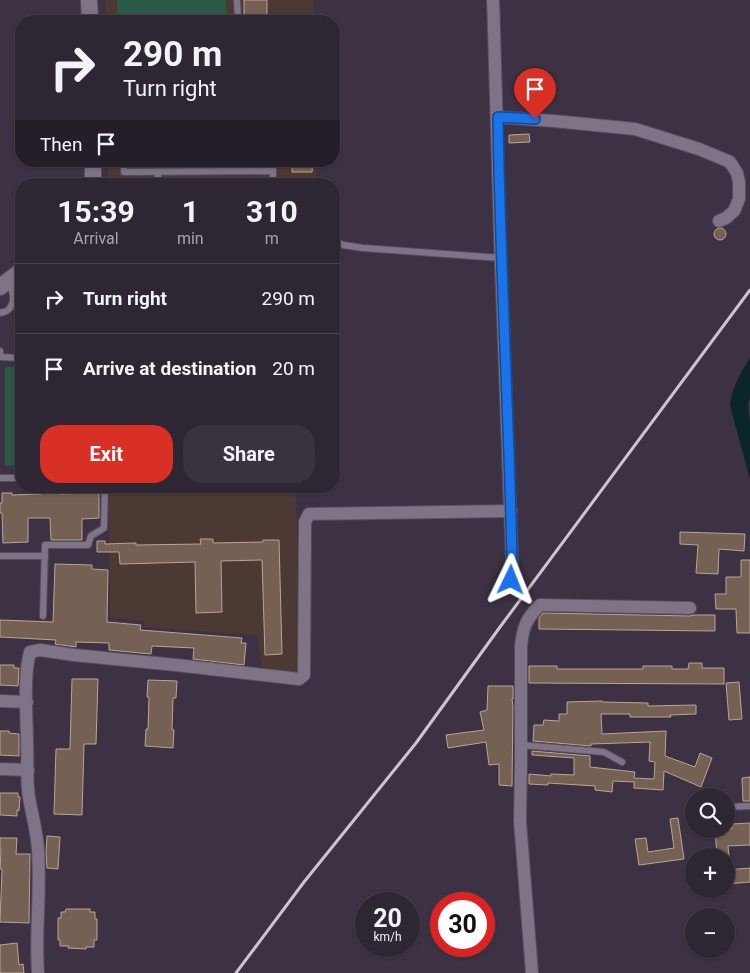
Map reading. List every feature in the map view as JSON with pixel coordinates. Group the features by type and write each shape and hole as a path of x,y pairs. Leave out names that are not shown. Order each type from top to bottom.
{"street":[{"path":"89,0 90,15"},
{"path":"493,0 511,511 511,580"},
{"path":"498,117 635,129 699,148 730,162 737,173 739,200 734,211 719,221"},
{"path":"38,973 38,850 36,827 29,795 28,770 27,663 30,652 40,650 299,679 304,675 305,522 309,514 511,511"},
{"path":"532,973 520,822 521,646 522,633 529,615 540,605 690,608"},
{"path":"0,701 27,702"},
{"path":"0,769 28,770"}],"lane":[{"path":"237,0 238,15"},
{"path":"124,167 124,172 158,173 273,171"},
{"path":"273,167 273,178"},
{"path":"158,173 158,178"},
{"path":"340,243 363,248 501,258"},
{"path":"0,313 8,310 13,302 10,279"},
{"path":"0,351 0,357 15,358"},
{"path":"0,478 15,478"},
{"path":"43,616 45,545 88,544 91,536 104,528 105,493"},
{"path":"0,556 45,556"},
{"path":"521,745 604,752 622,762"},
{"path":"735,807 750,806"}],"shaded area":[{"path":"105,0 313,0 313,15 105,15"},
{"path":"108,167 316,167 316,178 108,178"},
{"path":"750,358 750,396 748,404 750,479 730,406 737,381"},
{"path":"109,493 295,493 298,673 262,670 257,635 144,627 144,621 110,617"}],"green space":[{"path":"117,0 226,0 226,15 117,15"},
{"path":"5,367 15,367 15,465 5,466"}],"building":[{"path":"244,0 267,0 267,15 244,15"},
{"path":"529,134 530,142 509,143 509,135"},
{"path":"292,167 312,167 312,172 292,172"},
{"path":"718,228 722,228 726,234 722,240 718,240 714,236 714,232"},
{"path":"2,493 12,493 12,495 99,493 99,518 82,519 82,540 51,540 50,518 28,518 28,542 3,543 2,513 0,513"},
{"path":"680,532 745,534 744,551 719,549 718,574 696,573 698,545 680,544"},
{"path":"200,539 213,539 213,543 279,540 282,654 265,655 262,560 221,561 222,612 196,613 195,562 120,564 119,552 97,552 97,541 105,541 105,544 136,543 136,545 201,544"},
{"path":"741,560 750,560 750,633 737,633 736,609 716,609 715,594 726,594 726,577 741,577"},
{"path":"55,564 92,565 92,569 108,570 107,622 141,625 140,630 242,638 241,643 246,643 244,665 193,659 194,648 152,646 151,654 109,650 109,643 76,642 76,647 55,644 56,640 0,637 0,620 53,622"},
{"path":"543,613 715,615 715,631 539,629 539,618"},
{"path":"689,663 702,663 702,668 724,668 724,684 529,683 529,666 557,666 557,669 643,669 643,666 672,666 672,669 688,669"},
{"path":"0,665 14,665 14,668 19,668 18,686 0,685"},
{"path":"72,679 98,679 96,744 84,744 82,815 54,814 56,749 70,749"},
{"path":"148,680 177,681 176,698 173,698 173,748 145,746 146,729 148,729"},
{"path":"739,682 742,719 729,720 726,683"},
{"path":"488,686 513,686 512,786 499,785 499,764 489,765 486,742 448,748 446,735 484,730 480,712 487,710"},
{"path":"567,702 648,703 648,706 696,705 696,714 670,715 671,717 630,717 630,714 601,714 602,734 666,731 665,756 695,767 700,753 712,758 701,787 664,771 663,790 634,788 634,782 613,781 612,792 595,790 595,786 548,783 548,785 529,784 529,774 551,776 551,774 574,775 574,758 532,755 532,751 590,756 590,767 635,772 634,778 654,779 655,762 649,761 650,742 591,744 591,746 533,741 534,725 543,725 544,720 559,721 559,714 567,714"},
{"path":"0,731 19,734 19,756 0,755"},
{"path":"750,777 750,801 743,801 742,778"},
{"path":"0,793 18,793 18,797 20,797 17,816 0,815"},
{"path":"678,818 684,859 639,865 635,839 646,838 648,852 674,848 670,819"},
{"path":"750,823 750,845 716,848 716,838 735,838 735,824"},
{"path":"47,836 60,837 58,869 47,868"},
{"path":"0,838 17,838 16,854 30,854 29,923 0,922 2,869 0,869"},
{"path":"750,868 750,882 735,883 735,869"},
{"path":"66,909 90,909 90,912 95,912 97,940 94,940 94,947 86,947 86,949 60,946 60,940 58,940 58,918 61,918 61,912 65,912"},
{"path":"17,943 19,965 23,964 24,973 0,973 0,945"}],"railway":[{"path":"236,973 304,882 416,743 750,290"}],"route":[{"path":"511,580 512,560 500,229 498,117 535,119"}]}
